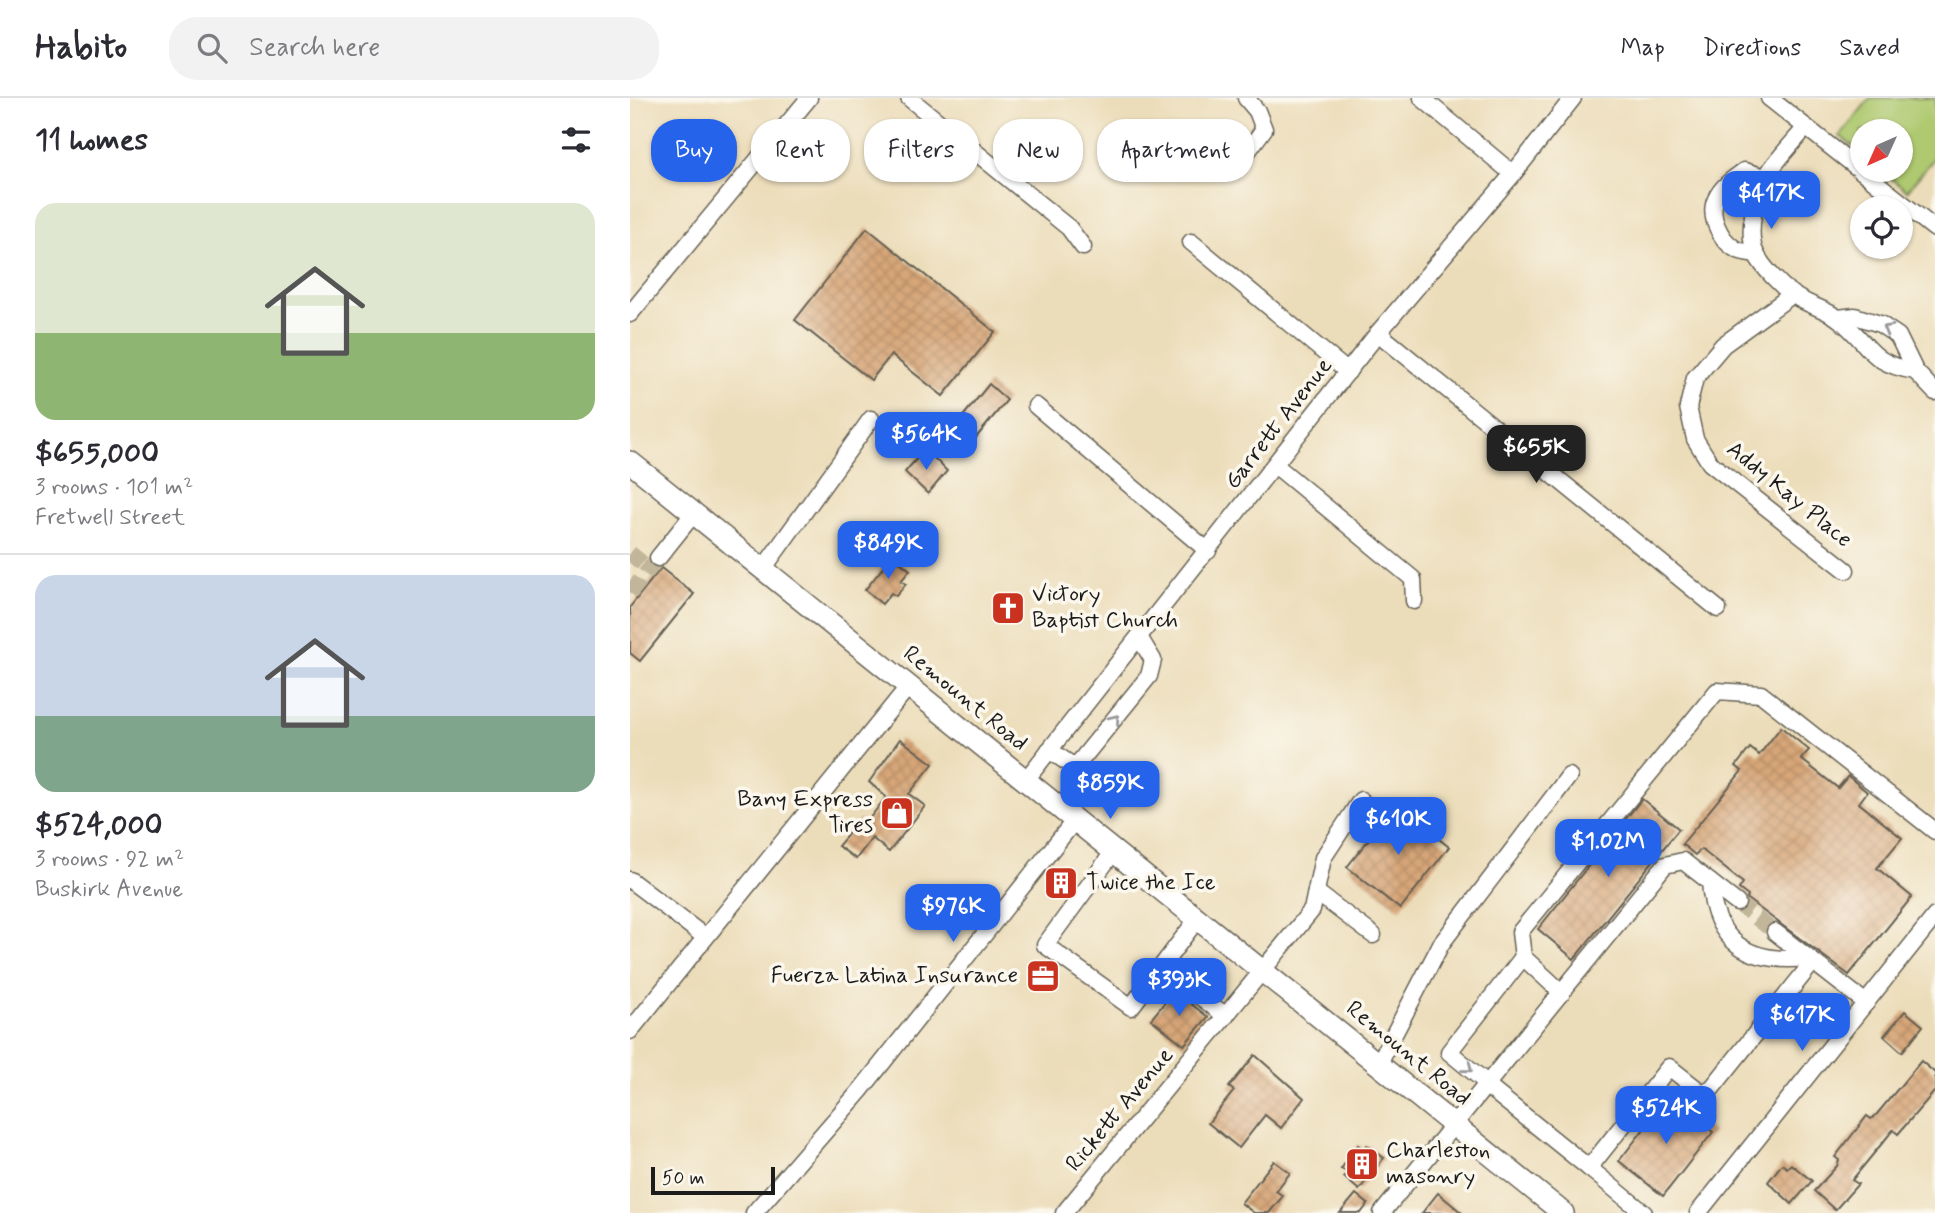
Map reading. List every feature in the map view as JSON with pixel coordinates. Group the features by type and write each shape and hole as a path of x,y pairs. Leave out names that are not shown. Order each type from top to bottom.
{"main road":[{"name":"Remount Road","path":"633,471 694,513 1563,1213"}],"street":[{"path":"630,314 809,98"},
{"path":"909,98 1069,228 1083,247"},
{"path":"1246,98 1257,111 1264,129 1254,143"},
{"path":"1422,98 1513,174"},
{"name":"Garrett Avenue","path":"1025,781 1378,333 1513,174 1573,98"},
{"path":"1769,98 1935,229"},
{"path":"1756,254 1756,201 1765,177 1807,127"},
{"path":"1765,177 1744,171 1727,183 1714,201 1714,219 1723,238 1736,250 1756,254 1793,295 1838,318 1859,338 1870,354 1891,367 1915,371"},
{"path":"1191,242 1348,372"},
{"name":"Addy Kay Place","path":"1793,295 1723,345 1695,378 1688,407 1695,439 1710,463 1846,570"},
{"path":"1838,318 1855,316 1880,324 1898,335 1915,371 1935,392"},
{"path":"1378,333 1718,609"},
{"path":"1036,405 1208,551"},
{"path":"762,569 871,419"},
{"path":"1275,465 1413,579 1414,601"},
{"path":"658,558 694,513"},
{"path":"1049,750 1073,766 1077,765 1149,676 1153,660 1139,637"},
{"path":"630,1031 908,687"},
{"path":"1562,993 1523,957 1520,932 1717,691 1761,694 1935,831"},
{"path":"1379,1063 1441,944 1569,776"},
{"name":"Rickett Avenue","path":"1064,1213 1312,909 1323,858 1361,800"},
{"path":"754,1213 860,1091 1075,820"},
{"path":"1114,851 1045,945 1131,1007 1198,918"},
{"path":"1382,1213 1665,865 1683,862 1737,904"},
{"path":"630,880 705,937"},
{"path":"1710,882 1712,906 1725,932 1737,946 1758,957 1810,960"},
{"path":"1316,892 1373,935"},
{"path":"1698,1213 1935,916"},
{"path":"1775,932 1866,1003"},
{"path":"1523,957 1449,1052 1644,1213"},
{"path":"1589,1168 1669,1067 1702,1093 1712,1088 1810,960"},
{"path":"1161,967 1226,1016"}],"green space":[{"path":"1870,98 1935,98 1935,157 1907,191 1896,182 1913,182 1913,119 1853,119"},
{"path":"1850,123 1850,144 1840,136"}],"building":[{"path":"867,228 995,332 943,396 891,355 871,380 795,320"},
{"path":"989,384 1007,400 965,451 948,435"},
{"path":"925,449 947,471 928,494 905,472"},
{"path":"892,556 910,570 901,581 906,584 896,596 891,593 882,604 865,590"},
{"path":"661,568 694,594 640,661 630,653 630,607"},
{"path":"1781,727 1809,750 1801,759 1838,788 1848,776 1867,792 1859,803 1902,838 1877,868 1912,897 1849,975 1747,899 1748,896 1739,889 1743,883 1701,849 1695,855 1682,844 1742,771 1736,766 1750,748 1759,755"},
{"name":"Bany Express Tires","path":"900,739 933,764 909,794 925,806 889,852 872,838 856,859 838,846 860,820 865,824 886,797 869,782"},
{"path":"1642,799 1679,829 1574,959 1538,929"},
{"path":"1396,805 1449,847 1400,909 1347,867"},
{"path":"1174,991 1208,1017 1184,1045 1151,1019"},
{"path":"1905,1011 1923,1026 1902,1052 1884,1036"},
{"path":"1255,1055 1304,1098 1281,1128 1265,1115 1239,1148 1208,1123 1234,1091 1229,1087"},
{"path":"1921,1061 1935,1073 1935,1091 1898,1134 1893,1130 1852,1180 1858,1184 1835,1210 1814,1191 1837,1166 1839,1160 1835,1157 1867,1116 1871,1119 1877,1114"},
{"path":"1669,1097 1713,1132 1663,1196 1619,1161"},
{"name":"Charleston masonry","path":"1358,1145 1363,1149 1367,1145 1384,1158 1359,1190 1344,1177 1348,1172 1341,1169"},
{"path":"1274,1161 1290,1173 1276,1191 1283,1196 1269,1213 1254,1213 1241,1203"},
{"path":"1782,1164 1787,1168 1791,1164 1812,1181 1792,1204 1768,1182"},
{"path":"1438,1193 1462,1213 1422,1213"},
{"path":"1356,1194 1368,1204 1361,1213 1340,1213"}],"tunnel":[{"path":"630,553 649,569"},
{"path":"630,593 658,558"},
{"path":"1737,903 1775,932"}],"place":[{"name":"Victory Baptist Church","path":"1008,608"},
{"name":"Bany Express Tires","path":"897,813"},
{"name":"Twice the Ice","path":"1061,883"},
{"name":"Fuerza Latina Insurance","path":"1043,976"},
{"name":"Charleston masonry","path":"1362,1164"}]}
